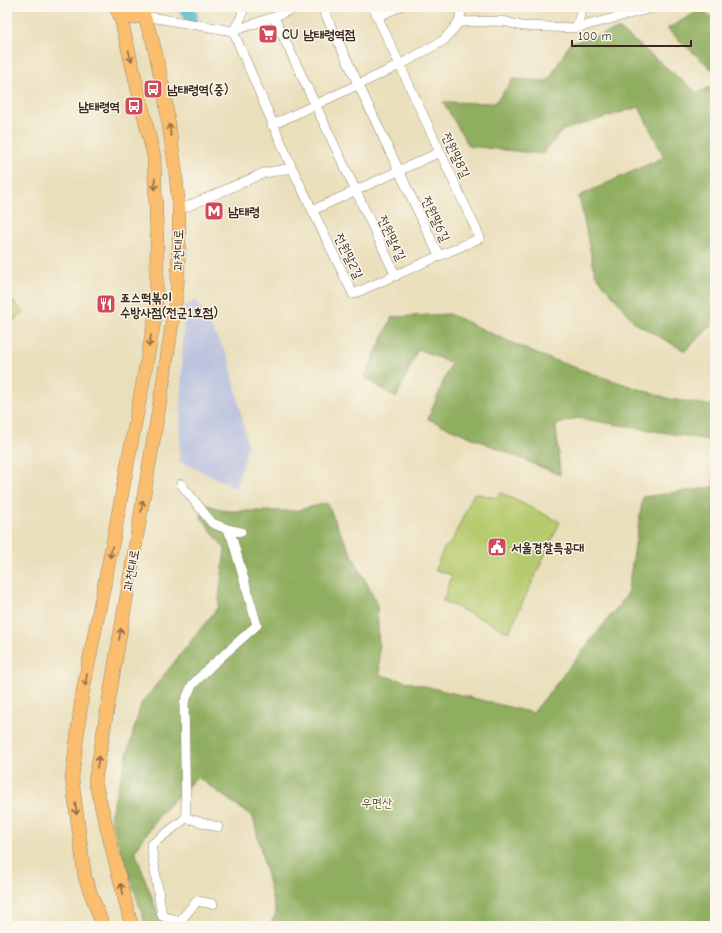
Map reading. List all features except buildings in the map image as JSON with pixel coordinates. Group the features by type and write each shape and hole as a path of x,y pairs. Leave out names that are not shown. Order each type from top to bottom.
{"main road":[{"path":"118,13 143,12"},
{"name":"과천대로","path":"133,926 130,920 95,781 150,463 177,291 179,210 175,166 164,92 153,42 143,12"},
{"name":"과천대로","path":"103,926 85,878 72,778 82,696 156,312 157,241 154,157 118,13"},
{"path":"128,459 150,463"}],"street":[{"path":"233,31 241,18 244,7"},
{"path":"143,12 233,31 274,17 296,7"},
{"name":"전원말6길","path":"322,7 439,256 463,246"},
{"name":"전원말8길","path":"373,7 480,238 463,246"},
{"path":"378,18 400,7"},
{"path":"272,125 400,65 444,40 459,22 462,7"},
{"path":"576,28 583,7"},
{"path":"459,22 503,21 522,26 576,28 656,7"},
{"name":"전원말4길","path":"274,17 396,276 439,256"},
{"name":"전원말2길","path":"233,31 272,125 354,294 396,276"},
{"path":"313,210 440,152"},
{"name":"과천대로","path":"179,210 264,173 292,168"},
{"path":"181,484 212,523 227,529 241,532"},
{"path":"186,818 184,703 192,685 257,625 232,538 227,529"},
{"path":"186,818 218,827"},
{"path":"186,818 151,845 162,916 180,921 197,901 213,904"}],"shaded area":[{"path":"196,300 230,361 248,446 236,488 179,461 184,306"}],"green space":[{"path":"702,9 715,20 715,72 667,29"},
{"path":"620,29 697,93 715,85 715,322 685,351 635,323 595,274 579,196 664,157 639,107 563,130 542,154 469,146 443,102 495,103 513,79 548,81 570,43"},
{"path":"7,295 23,312 7,327"},
{"path":"449,314 537,354 605,378 670,399 715,406 715,441 577,418 556,425 560,475 428,419 451,363 418,349 396,398 365,377 392,317"},
{"name":"우면산","path":"715,446 715,926 269,926 276,914 253,817 197,777 160,814 135,851 162,926 146,926 110,817 141,704 218,607 225,549 201,517 204,504 226,511 294,511 327,503 339,530 377,603 380,675 533,713 627,595 643,497 713,487"},
{"path":"474,493 497,498 501,493 560,522 509,632 443,601 452,575 435,570 444,548 451,543"}],"waterway":[{"path":"185,7 191,18"}],"place":[{"name":"CU 남태령역점","path":"268,34"},
{"name":"남태령역(중)","path":"153,89"},
{"name":"남태령역","path":"134,106"},
{"name":"남태령","path":"214,211"},
{"name":"죠스떡볶이 수방사점(전군1호점)","path":"106,304"},
{"name":"서울경찰특공대","path":"497,547"}]}
